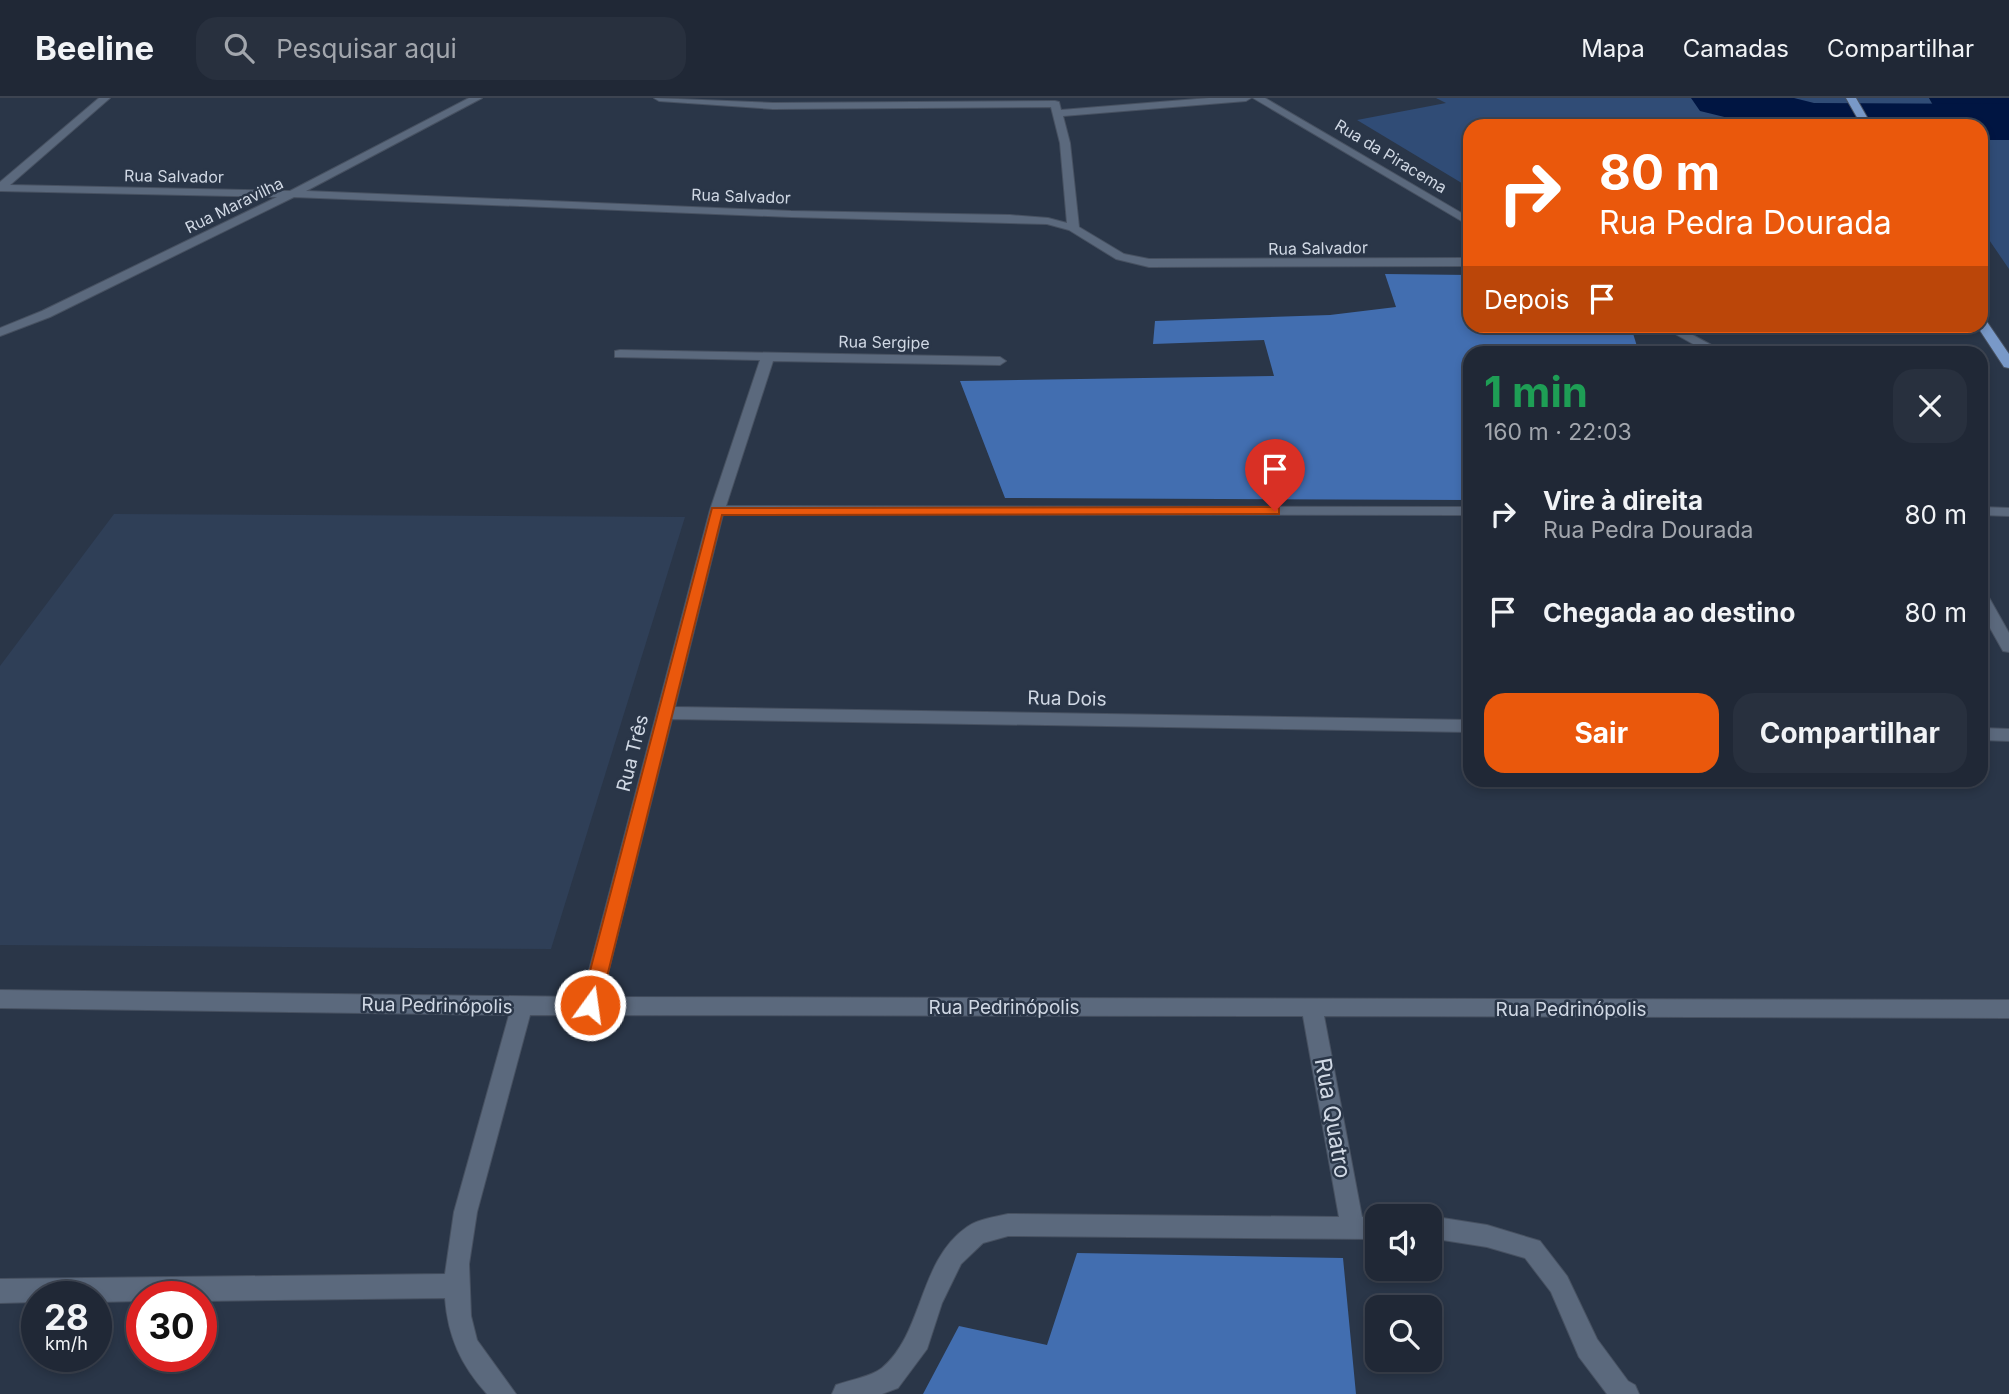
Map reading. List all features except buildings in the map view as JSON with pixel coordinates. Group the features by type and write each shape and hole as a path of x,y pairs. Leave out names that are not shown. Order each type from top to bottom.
{"main road":[{"path":"1853,102 1863,119"},
{"path":"1988,332 2009,364"}],"street":[{"path":"0,188 105,98"},
{"name":"Rua Maravilha","path":"0,332 46,314 292,194 477,98"},
{"path":"659,98 774,106 1055,105 1246,98"},
{"name":"Rua da Piracema","path":"1258,98 1463,219"},
{"path":"1055,105 1065,143 1073,228"},
{"name":"Rua Salvador","path":"0,188 292,194 791,214 1010,218 1048,221 1073,228 1120,257 1149,263 1463,262"},
{"path":"1680,333 1706,346"},
{"name":"Rua Sergipe","path":"620,354 1000,361"},
{"path":"767,358 717,510 1463,512"},
{"name":"Rua Três","path":"590,1005 717,510"},
{"path":"1988,511 2009,512"},
{"path":"1988,610 2009,647"},
{"name":"Rua Dois","path":"664,713 1463,726"},
{"path":"1988,734 2009,735"},
{"name":"Rua Pedrinópolis","path":"0,999 522,1006 2009,1009"},
{"path":"503,1394 481,1368 466,1342 456,1286 458,1253 469,1197 522,1006"},
{"name":"Rua Quatro","path":"1312,1008 1353,1228"},
{"path":"845,1394 889,1379 918,1340 931,1299 953,1256 975,1234 1007,1225 1365,1228"},
{"path":"1442,1229 1487,1236 1532,1249 1559,1284 1588,1348 1626,1394"},
{"path":"0,1291 456,1286"}],"shaded area":[{"path":"1436,98 1929,98 1941,119 1463,119 1463,184 1357,120 1446,103"},
{"path":"1929,98 2009,98 2009,135 1988,137 1988,119 1941,119"},
{"path":"2009,135 2009,269 1988,238 1988,137"},
{"path":"1385,274 1463,275 1463,333 1633,333 1637,346 1463,346 1463,500 1005,498 960,381 1274,376 1264,340 1153,344 1155,321 1330,315 1396,307"},
{"path":"114,514 685,517 551,949 0,945 0,666"},
{"path":"1077,1253 1343,1258 1356,1394 923,1394 959,1326 1047,1345"}],"waterway":[{"path":"1721,98 1806,119"},
{"path":"1988,122 2009,122"}],"route":[{"path":"590,1005 717,510 1275,511"}]}
